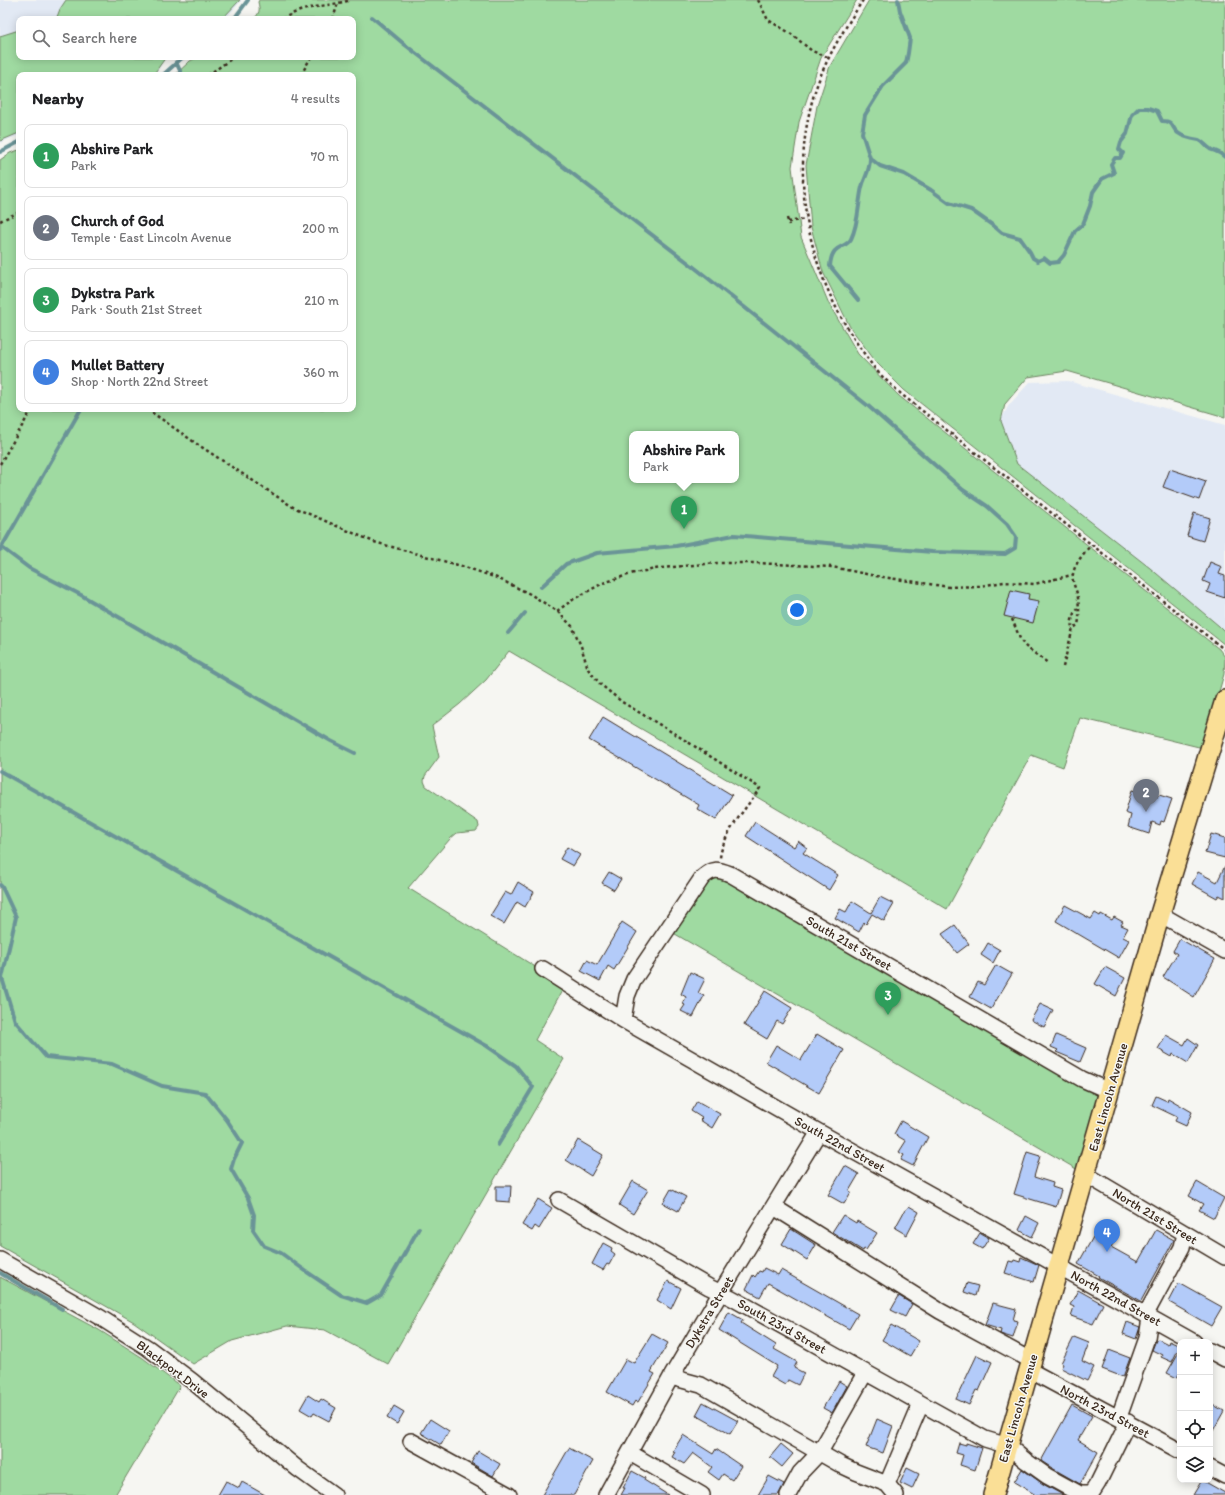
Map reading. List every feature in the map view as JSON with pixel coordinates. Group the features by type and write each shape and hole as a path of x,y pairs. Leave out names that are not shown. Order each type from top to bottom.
{"main road":[{"name":"East Lincoln Avenue","path":"993,1495 1160,914 1225,700"}],"street":[{"path":"623,1020 627,996 634,979 702,878 709,872 720,870"},
{"name":"South 21st Street","path":"720,870 730,874 1082,1079 1110,1091"},
{"path":"1160,914 1225,951"},
{"name":"South 22nd Street","path":"542,970 623,1020 1059,1267"},
{"name":"Dykstra Street","path":"606,1495 671,1377 819,1132"},
{"name":"North 21st Street","path":"1085,1174 1225,1257"},
{"name":"South 23rd Street","path":"559,1200 709,1287 721,1292 985,1439 1008,1446"},
{"name":"North 23rd Street","path":"774,1207 1031,1366 1177,1450"},
{"path":"1008,1446 1047,1476 1080,1494 1091,1494 1098,1483 1123,1420 1147,1338 1148,1315 1182,1247 1185,1234"},
{"name":"Blackport Drive","path":"0,1260 101,1318 148,1348 192,1381 298,1469 334,1495"},
{"name":"North 22nd Street","path":"1059,1267 1189,1339"},
{"path":"1213,1353 1225,1360"},
{"path":"788,1495 800,1473 820,1452 865,1373"},
{"path":"671,1377 701,1385 856,1472 892,1490 922,1404"},
{"path":"411,1441 509,1495"},
{"path":"630,1453 702,1495"},
{"path":"1213,1470 1225,1476"}],"path":[{"path":"288,16 310,7 351,0"},
{"path":"758,0 768,20 790,33 812,51 828,57"},
{"path":"863,0 828,57 816,88 807,126 802,170 806,219 818,268 847,329 876,371 901,394 1225,650"},
{"path":"334,16 338,3"},
{"path":"212,72 230,60"},
{"path":"303,72 309,60"},
{"path":"0,220 16,213"},
{"path":"789,225 787,220 806,219"},
{"path":"0,464 30,412"},
{"path":"151,412 293,507 374,542 465,567 498,578 530,594 557,611 572,626 581,646 588,669 600,684 622,702 760,788 726,839 721,853 720,870"},
{"path":"1073,628 1078,626 1081,615 1078,608 1078,598 1072,575 1091,544"},
{"path":"557,611 574,599 603,583 634,573 661,568 717,563 757,563 832,567 876,576 949,587 980,586 1004,582 1034,584 1072,575"},
{"path":"1063,667 1073,628 1071,624 1074,613 1078,608"},
{"path":"1012,619 1021,641 1026,647 1048,663"}],"shaded area":[{"path":"0,0 242,0 228,16 16,16 16,60 164,60 157,72 16,72 16,136 0,143"},
{"path":"1068,381 1225,425 1225,632 1150,568 1017,464 1000,421 1009,405 1030,382"}],"green space":[{"path":"66,0 240,0 225,16 57,16"},
{"path":"259,0 857,0 821,58 799,122 792,167 801,237 829,304 858,354 899,396 1219,649 1225,657 1224,674 1203,748 1080,718 1063,767 1031,755 947,909 509,651 486,680 460,704 432,726 439,757 425,776 424,781 426,786 478,822 479,827 476,831 457,833 450,839 408,888 542,971 564,987 535,1040 564,1059 388,1364 325,1330 287,1326 232,1341 193,1364 134,1322 0,1246 0,160 16,151 16,412 356,412 356,72 178,72 192,60 356,60 356,16 256,16 259,12"},
{"path":"869,0 1225,0 1225,417 1067,371 1028,377 1005,404 1001,421 1017,464 1150,568 1219,626 1225,632 1225,645 904,390 876,362 850,327 823,272 811,227 806,165 817,106 830,66"},
{"path":"16,31 16,60 164,60 155,72 16,72 16,134 0,141 0,36"},
{"path":"719,874 1095,1091 1098,1095 1078,1170 670,931 705,881"},
{"path":"0,1277 99,1330 143,1358 180,1386 115,1495 0,1495"}],"building":[{"path":"1170,469 1206,481 1199,500 1163,487"},
{"path":"1194,513 1210,518 1203,541 1187,536"},
{"path":"1210,562 1222,567 1219,574 1225,576 1225,598 1207,592 1210,584 1203,581"},
{"path":"1011,590 1029,594 1028,599 1039,601 1033,623 1004,616"},
{"path":"603,717 732,795 716,820 697,809 699,805 589,740"},
{"path":"1132,790 1172,799 1164,822 1161,821 1160,825 1152,822 1149,834 1128,827 1131,815 1125,813"},
{"path":"755,822 794,847 798,841 807,848 803,853 838,875 829,890 746,836"},
{"path":"1211,834 1225,838 1225,858 1205,853"},
{"path":"567,847 580,855 573,866 560,859"},
{"path":"1225,866 1225,898 1219,895 1217,898 1192,884 1198,872 1217,882"},
{"path":"609,872 621,879 614,890 602,883"},
{"path":"518,882 534,892 525,907 517,902 504,924 490,916 505,892 511,895"},
{"path":"880,897 894,904 884,921 872,914 866,924 864,922 859,932 835,918 840,909 846,912 852,901 871,913"},
{"path":"1065,905 1091,919 1095,913 1100,916 1101,914 1112,920 1114,917 1123,922 1121,925 1128,928 1123,937 1129,940 1119,958 1056,921"},
{"path":"622,922 637,932 614,970 608,966 600,981 581,971 587,960 597,965"},
{"path":"955,925 969,944 957,953 942,934"},
{"path":"1180,939 1215,959 1194,997 1163,977 1177,954 1173,951"},
{"path":"988,943 1000,950 993,963 981,955"},
{"path":"996,965 1012,974 991,1009 970,997 978,982 984,985"},
{"path":"1105,967 1125,978 1116,996 1095,984"},
{"path":"690,972 705,979 698,993 704,996 693,1017 681,1011 685,1005 683,1004 686,997 681,994"},
{"path":"765,991 792,1008 782,1024 777,1021 767,1039 744,1025"},
{"path":"1040,1004 1053,1010 1044,1027 1031,1020"},
{"path":"817,1034 844,1050 819,1093 766,1062 776,1045 801,1060"},
{"path":"1056,1035 1086,1048 1080,1062 1056,1052 1058,1050 1051,1047"},
{"path":"1166,1035 1184,1045 1188,1038 1198,1045 1188,1063 1173,1054 1172,1057 1158,1049"},
{"path":"1156,1096 1167,1101 1168,1098 1192,1112 1186,1126 1175,1121 1177,1117 1152,1105"},
{"path":"697,1101 720,1114 712,1128 700,1120 702,1118 691,1111"},
{"path":"901,1121 928,1137 913,1166 901,1160 904,1155 899,1152 906,1141 894,1134"},
{"path":"578,1140 603,1155 591,1176 566,1160"},
{"path":"1027,1152 1040,1156 1034,1177 1053,1183 1052,1187 1061,1190 1056,1207 1014,1194"},
{"path":"845,1166 859,1174 849,1191 851,1192 844,1204 828,1195"},
{"path":"633,1181 648,1190 633,1214 619,1205"},
{"path":"1197,1182 1224,1198 1214,1218 1199,1210 1203,1204 1189,1196"},
{"path":"496,1186 511,1186 510,1202 496,1201"},
{"path":"671,1189 686,1197 678,1211 663,1203"},
{"path":"538,1199 552,1208 539,1229 535,1226 532,1231 522,1225"},
{"path":"909,1206 919,1212 907,1235 895,1228 905,1210"},
{"path":"843,1215 856,1223 857,1221 877,1233 866,1250 864,1249 863,1251 832,1232"},
{"path":"1026,1216 1039,1223 1032,1237 1019,1230"},
{"path":"1103,1228 1117,1236 1111,1247 1138,1262 1156,1230 1174,1240 1141,1301 1078,1264 1093,1237"},
{"path":"791,1229 816,1245 807,1260 782,1244"},
{"path":"980,1233 989,1238 982,1249 973,1244"},
{"path":"603,1243 612,1248 611,1251 615,1254 609,1265 607,1264 603,1270 592,1264"},
{"path":"1021,1257 1039,1265 1034,1282 1005,1273 1009,1261 1013,1262 1014,1260 1020,1262"},
{"path":"764,1268 778,1275 781,1270 858,1314 849,1329 768,1283 760,1297 746,1289 753,1275 755,1277 759,1271 762,1272"},
{"path":"668,1281 681,1288 671,1309 657,1300"},
{"path":"967,1283 978,1286 975,1296 964,1292"},
{"path":"1179,1283 1222,1307 1211,1326 1169,1302"},
{"path":"1078,1290 1103,1304 1093,1324 1071,1316 1074,1307 1070,1305"},
{"path":"899,1296 912,1304 905,1317 891,1310"},
{"path":"993,1303 1016,1309 1013,1320 1018,1321 1013,1338 1000,1334 1001,1330 985,1325"},
{"path":"729,1312 743,1320 741,1323 776,1345 774,1349 797,1362 794,1368 804,1373 798,1385 788,1380 785,1385 771,1377 777,1366 719,1330"},
{"path":"1127,1322 1140,1327 1136,1339 1123,1334"},
{"path":"891,1325 919,1341 910,1356 882,1340"},
{"path":"652,1334 668,1343 651,1372 655,1374 638,1402 635,1401 632,1406 607,1392 626,1359 634,1363"},
{"path":"1074,1337 1089,1343 1082,1361 1094,1367 1087,1381 1061,1368 1063,1364 1061,1363"},
{"path":"1158,1339 1168,1344 1169,1341 1177,1345 1177,1352 1172,1362 1161,1357 1162,1355 1152,1350 1156,1340"},
{"path":"1109,1350 1130,1358 1123,1377 1102,1369"},
{"path":"977,1355 992,1362 979,1391 976,1390 969,1405 956,1399"},
{"path":"1177,1355 1177,1378 1167,1373"},
{"path":"839,1381 847,1386 832,1413 823,1408"},
{"path":"308,1395 319,1402 321,1399 336,1408 329,1421 314,1413 312,1416 300,1409"},
{"path":"703,1402 738,1421 730,1434 696,1415"},
{"path":"1072,1405 1092,1416 1078,1440 1098,1452 1080,1484 1041,1461"},
{"path":"1213,1405 1224,1411 1213,1431"},
{"path":"394,1406 404,1412 397,1424 387,1418"},
{"path":"430,1419 449,1431 441,1445 421,1433"},
{"path":"877,1419 893,1426 883,1453 866,1447"},
{"path":"683,1435 713,1454 716,1449 741,1466 732,1480 723,1474 719,1480 708,1472 712,1467 693,1453 684,1464 672,1457 675,1452 673,1451"},
{"path":"959,1443 966,1445 966,1443 982,1448 975,1470 960,1465 963,1455 956,1453"},
{"path":"781,1444 793,1454 782,1467 770,1457"},
{"path":"569,1448 593,1461 574,1495 542,1495"},
{"path":"478,1451 500,1464 493,1476 471,1463"},
{"path":"907,1468 919,1474 912,1489 900,1483"},
{"path":"1022,1469 1043,1484 1063,1495 1036,1495 1014,1482"},
{"path":"632,1471 645,1478 644,1480 668,1495 621,1495"},
{"path":"769,1476 784,1484 780,1492 778,1495 758,1495"},
{"path":"226,1481 239,1488 242,1482 265,1495 218,1495"},
{"path":"1200,1483 1207,1483 1225,1493 1225,1495 1193,1495"}],"waterway":[{"path":"236,16 248,0"},
{"path":"898,0 900,11 910,38 908,53 906,63 883,86 865,115 862,133 870,158 880,166 904,174 949,203 971,210 1002,233 1020,238 1033,258 1038,261 1044,258 1050,263 1058,262 1064,255 1075,231 1083,224 1090,206 1093,192 1102,179 1114,173 1111,164 1115,158 1120,158 1123,153 1119,149 1121,142 1127,134 1132,115 1139,108 1148,108 1157,111 1162,121 1171,123 1178,133 1185,137 1199,140 1210,149 1225,157"},
{"path":"372,17 404,44 699,271 867,405 963,490 987,506 1007,524 1016,537 1015,548 1005,554 932,552 734,535 676,546 597,553 566,564 541,587"},
{"path":"166,72 180,60"},
{"path":"176,62 181,72"},
{"path":"0,152 16,144"},
{"path":"858,300 830,266 833,253 848,242 854,233 862,187 870,163 870,158"},
{"path":"0,550 79,412"},
{"path":"1,547 29,568 81,595 331,741 355,753"},
{"path":"508,633 525,613"},
{"path":"0,771 487,1046 516,1066 533,1087 498,1145"},
{"path":"0,885 16,917 2,978 15,1021 46,1057 112,1064 162,1086 205,1093 227,1120 242,1143 231,1169 248,1198 254,1215 253,1230 264,1246 281,1253 341,1295 367,1303 381,1295 419,1228"},
{"path":"0,1273 62,1309"}],"place":[{"name":"Abshire Park","path":"684,529"},
{"name":"Church of God","path":"1146,812"},
{"name":"Dykstra Park","path":"888,1015"},
{"name":"Mullet Battery","path":"1107,1252"}]}
